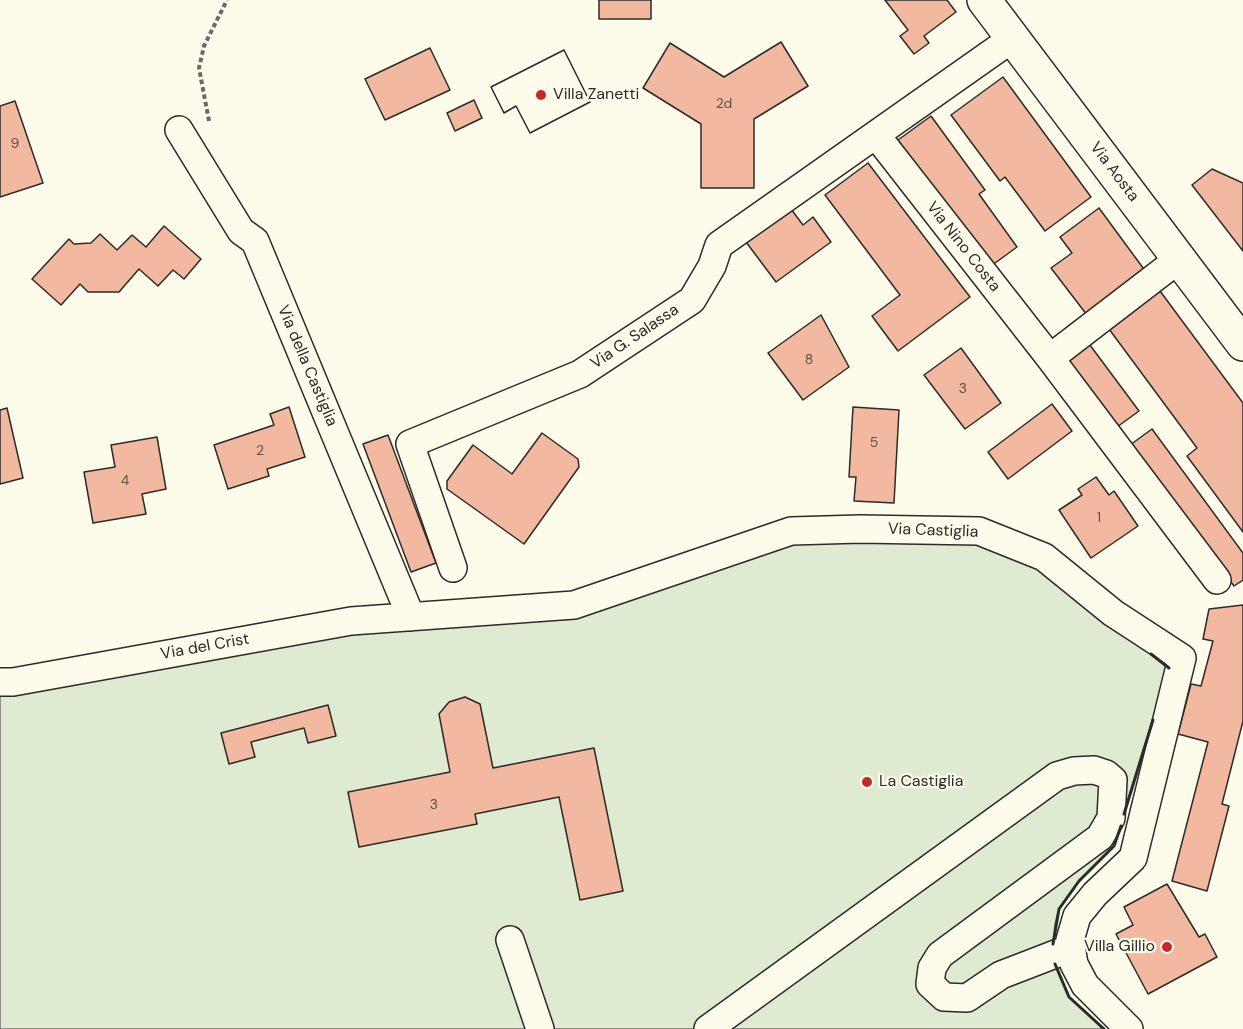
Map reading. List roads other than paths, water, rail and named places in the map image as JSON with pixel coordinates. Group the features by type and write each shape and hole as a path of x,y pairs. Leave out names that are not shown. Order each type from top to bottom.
{"main road":[{"name":"Via Aosta","path":"984,0 1243,344"}],"street":[{"name":"Via G. Salassa","path":"453,568 410,444 580,374 692,300 712,266 719,245 1013,38"},
{"name":"Via della Castiglia","path":"179,130 242,231 255,241 411,617"},
{"name":"Via Nino Costa","path":"876,135 1050,358 1217,580"},
{"path":"1050,358 1179,260"},
{"name":"Via Castiglia","path":"411,617 574,605 791,531 860,529 979,531 1044,557 1113,613 1182,657 1133,858 1095,894 1077,916 1070,940 1074,964 1085,985 1129,1029"},
{"name":"Via del Crist","path":"0,682 13,682 351,621 411,617"},
{"path":"708,1029 1057,776 1074,771 1094,770 1106,774 1113,780 1111,818 1100,837 940,955 932,968 930,984 944,997 967,998 1001,975 1071,948"},
{"path":"510,940 540,1029"}],"place":[{"name":"Villa Zanetti","path":"541,95"},
{"name":"La Castiglia","path":"867,782"},
{"name":"Villa Gillio","path":"1167,947"}]}
